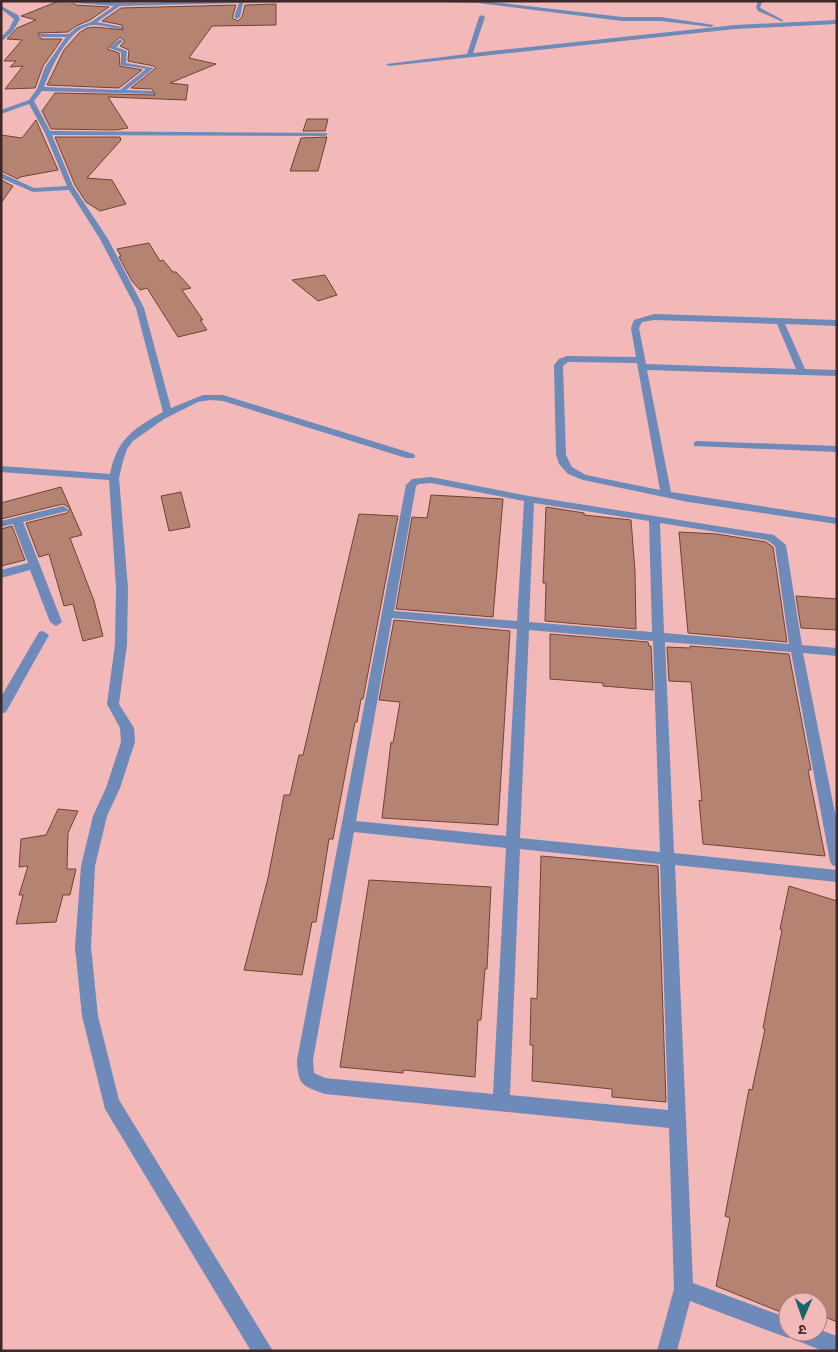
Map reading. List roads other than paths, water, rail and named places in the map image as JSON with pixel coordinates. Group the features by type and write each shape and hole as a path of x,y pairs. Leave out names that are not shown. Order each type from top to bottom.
{"street":[{"path":"1,3 5,1"},
{"path":"76,2 156,5 179,2 325,1"},
{"path":"405,1 478,2 615,18 667,20 735,27"},
{"path":"760,1 758,6 760,10 781,21"},
{"path":"237,2 237,17"},
{"path":"1,112 31,101 40,89 48,67 58,50 70,36 78,28 93,23 119,5"},
{"path":"1,7 16,16 17,19 12,30 1,40"},
{"path":"469,56 482,17"},
{"path":"747,26 760,22 837,17"},
{"path":"389,64 735,27 837,22"},
{"path":"93,23 120,28"},
{"path":"41,35 70,36"},
{"path":"120,41 112,48 124,52 123,64 151,68 123,90"},
{"path":"40,89 152,92"},
{"path":"31,101 48,133 71,188 104,239 140,308 168,413"},
{"path":"48,133 325,134"},
{"path":"1,175 33,190 71,188"},
{"path":"666,494 635,328 638,320 654,317 837,323"},
{"path":"780,321 802,372"},
{"path":"837,374 567,359 558,365 561,455 565,468 572,473 666,494 837,521"},
{"path":"263,1351 111,1103 90,1016 83,947 88,866 100,816 113,788 128,742 127,728 113,704 121,644 122,588 114,478 117,460 122,449 138,433 168,413 198,399 222,398 410,456"},
{"path":"697,444 837,449"},
{"path":"1,469 89,474 114,478"},
{"path":"677,1120 325,1086 313,1082 306,1077 305,1060 411,485 416,481 432,480 529,499 766,536 779,542 796,648 837,861"},
{"path":"501,1103 529,499"},
{"path":"1,524 63,509"},
{"path":"654,519 684,1289 667,1351"},
{"path":"17,520 56,622"},
{"path":"1,574 34,565"},
{"path":"387,614 837,652"},
{"path":"1,709 43,635"},
{"path":"348,826 837,876"},
{"path":"684,1289 778,1324"}]}
